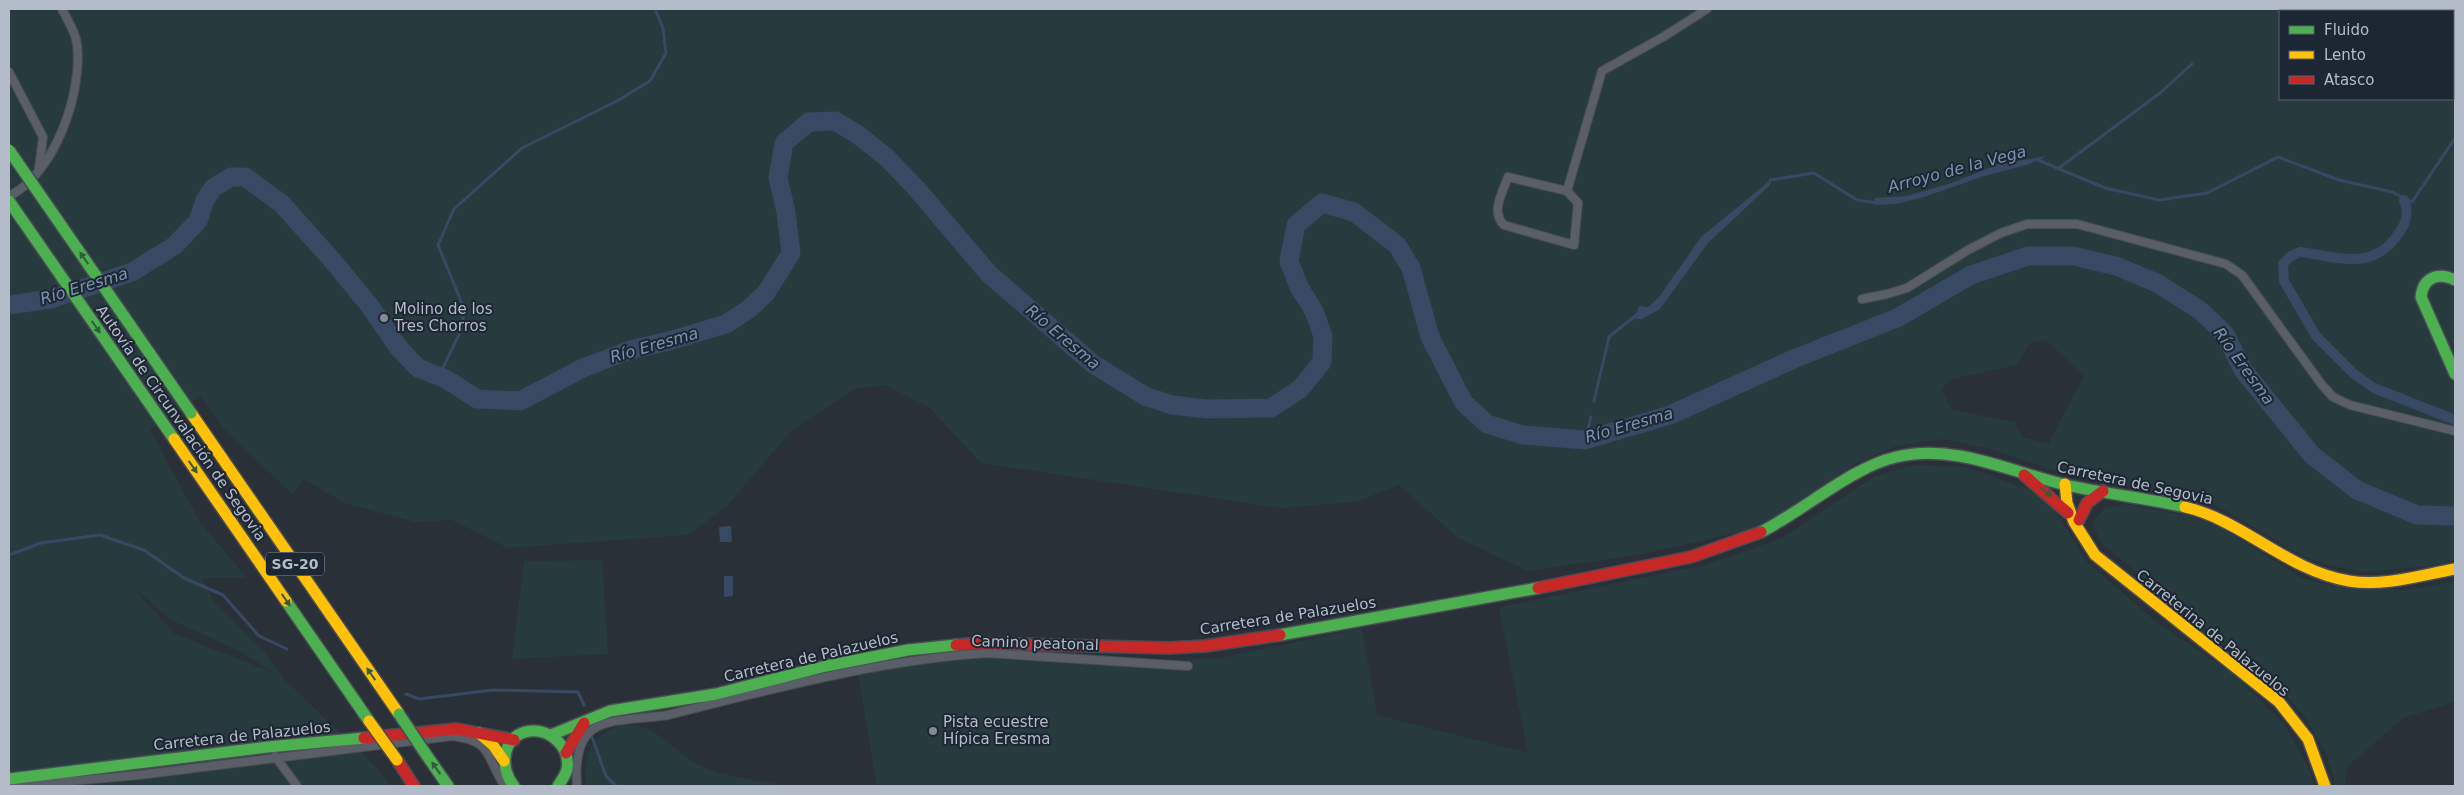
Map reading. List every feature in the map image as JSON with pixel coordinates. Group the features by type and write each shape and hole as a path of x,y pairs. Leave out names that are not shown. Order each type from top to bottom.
{"main road":[{"name":"Autovía de Circunvalación de Segovia","path":"9,149 448,786"},
{"name":"Autovía de Circunvalación de Segovia","path":"9,201 414,786"},
{"path":"2455,280 2440,275 2430,278 2423,286 2421,297 2455,374"},
{"name":"Carretera de Segovia","path":"1945,453 1969,456 2066,485 2176,504 2219,517 2300,564 2323,574 2349,581 2372,582 2455,569"},
{"name":"Carretera de Palazuelos","path":"551,735 610,711 716,694 826,666 908,650 990,643 1169,648 1205,646 1251,640 1550,586 1691,557 1754,536 1783,521 1849,477 1880,461 1911,455 1945,453"},
{"path":"2016,469 2053,498 2076,520"},
{"path":"2066,485 2066,501 2076,520"},
{"path":"2076,520 2087,503 2103,491"},
{"name":"Carreterina de Palazuelos","path":"2076,520 2082,538 2104,564 2172,616 2278,702 2308,739 2325,786"},
{"path":"566,753 584,723"},
{"name":"Carretera de Palazuelos","path":"9,779 268,747 457,729 514,740"},
{"path":"514,786 505,772 504,761 507,749 514,740 531,732 551,735 561,743 566,753 568,767 564,783"},
{"path":"479,733 493,745 504,761"}],"street":[{"path":"9,196 41,172 68,116 75,94 78,43 62,9"},
{"path":"1567,191 1602,71 1663,37 1707,9"},
{"path":"9,72 43,137 36,176"},
{"path":"1508,177 1567,191 1578,203 1574,245 1504,225 1499,220 1496,212 1508,177"},
{"path":"1862,298 1887,294 1907,288 1968,250 2001,233 2027,224 2078,224 2226,264 2242,275 2322,385 2333,397 2350,405 2455,431"},
{"name":"Camino peatonal","path":"577,786 577,754 583,741 594,728 608,721 628,718 642,720 668,715 871,667 956,655 987,653 1188,666"},
{"path":"15,786 139,775 452,736 479,744 488,754 504,786"},
{"path":"268,747 297,786"}],"green space":[{"path":"9,9 2455,9 2455,561 2428,566 2366,572 2331,566 2302,556 2212,503 2057,471 1986,448 1944,439 1899,445 1855,464 1782,514 1745,531 1643,554 1528,571 1458,538 1399,485 1356,502 1281,508 981,463 929,407 885,385 855,389 792,430 727,506 688,535 508,548 452,520 416,522 344,503 304,479 292,494 225,430 200,396 150,430 200,522 247,578 202,578 214,602 263,650 285,680 373,764 391,786 9,786","holes":["2046,340 2084,376 2048,444 2022,437 2015,422 1952,410 1941,389 1952,379 2017,365 2030,343","133,588 173,621 238,650 276,674 175,634"]},
{"path":"1915,465 1966,467 2028,489 2052,506 2087,562 2155,621 2233,674 2284,724 2310,770 2314,786 877,786 858,673 955,655 1114,663 1220,658 1362,628 1377,715 1528,753 1499,607 1705,565 1782,538 1875,476"},
{"path":"2124,504 2190,516 2223,529 2302,578 2328,585 2407,590 2455,581 2455,702 2403,718 2347,767 2345,786 2336,786 2326,753 2305,717 2265,671 2184,612 2100,542 2093,522 2105,508"},
{"path":"602,560 608,654 512,659 524,561"},
{"path":"623,724 648,729 667,741 685,756 706,768 736,777 788,786 586,786 586,763 591,747 603,735"}],"water":[{"path":"2047,156 2030,164 1984,176 1924,197 1896,204 1874,205 1875,198 1907,196 1951,183 1999,164"},
{"path":"1773,178 1769,186 1708,243 1660,309 1642,319 1635,319 1639,306 1648,307 1659,297 1701,237"},
{"path":"731,526 732,542 720,542 719,527"},
{"path":"724,576 733,576 733,596 724,597"}],"waterway":[{"path":"439,376 463,326 463,306 438,245 454,209 522,148 617,101 650,81 666,53 663,28 655,9"},
{"path":"2059,168 2160,93 2192,64"},
{"name":"Río Eresma","path":"9,305 51,299 132,272 174,246 198,221 205,200 213,188 231,177 245,177 282,204 332,260 369,305 399,348 418,368 446,379 477,399 520,401 583,368 630,350 669,341 726,324 749,309 766,293 791,253 786,212 778,178 784,143 809,122 835,121 857,134 886,157 916,188 988,273 1093,364 1145,396 1172,405 1208,409 1271,408 1300,389 1322,362 1323,336 1314,311 1299,287 1289,261 1296,225 1322,203 1354,212 1397,245 1411,268 1430,337 1464,403 1487,424 1523,435 1585,440 1670,415 1796,358 1897,318 1971,275 2028,256 2073,256 2116,266 2157,283 2201,311 2225,334 2243,370 2312,455 2357,490 2417,515 2455,516"},
{"name":"Arroyo de la Vega","path":"2038,160 2105,188 2159,200 2207,193 2278,157 2339,180 2392,192 2412,202 2455,138"},
{"name":"Arroyo de la Vega","path":"1770,180 1814,173 1857,200 1878,203"},
{"path":"2404,200 2407,213 2404,225 2389,245 2378,253 2355,259 2300,252 2291,256 2283,264 2284,281 2316,336 2354,374 2374,388 2455,420"},
{"name":"Arroyo de la Vega","path":"1594,401 1609,337 1640,312"},
{"name":"Arroyo de la Vega","path":"1585,440 1591,417"},
{"path":"9,555 41,543 100,535 144,550 184,578 223,595 259,636 287,649"},
{"path":"406,694 419,699 493,690 578,692 584,705"},
{"path":"592,737 606,776 616,786"}],"traffic: fast":[{"path":"9,150 191,413"},
{"path":"9,201 174,439"},
{"path":"2455,280 2443,276 2432,278 2422,290 2421,297 2455,374"},
{"path":"1761,532 1862,470 1896,457 1918,454 1961,456 2066,485 2185,507"},
{"path":"1280,635 1538,588"},
{"path":"286,601 369,721"},
{"path":"551,735 610,711 716,694 826,666 908,650 956,645"},
{"path":"399,714 423,750"},
{"path":"514,786 506,772 505,756 507,748 517,736 525,732 534,731 549,735 562,746 567,761 567,769 565,776 558,786"},
{"path":"9,779 268,747 364,738"},
{"path":"423,750 448,786"}],"traffic: slow":[{"path":"191,413 399,714"},
{"path":"174,439 286,601"},
{"path":"2065,484 2067,503 2074,522 2095,555 2279,702 2308,739 2325,786"},
{"path":"2185,507 2227,523 2286,557 2327,576 2349,581 2376,583 2455,569"},
{"path":"369,721 397,760"},
{"path":"479,733 493,745 504,761"}],"traffic: jam":[{"path":"2024,475 2068,513"},
{"path":"2079,520 2087,503 2103,491"},
{"path":"1538,588 1691,557 1761,532"},
{"path":"956,645 983,643 1169,648 1205,646 1280,635"},
{"path":"566,753 584,723"},
{"path":"364,738 457,729 514,740"},
{"path":"397,760 414,786"}],"place":[{"name":"Molino de los Tres Chorros","path":"384,318"},
{"name":"Pista ecuestre Hípica Eresma","path":"933,731"}]}
